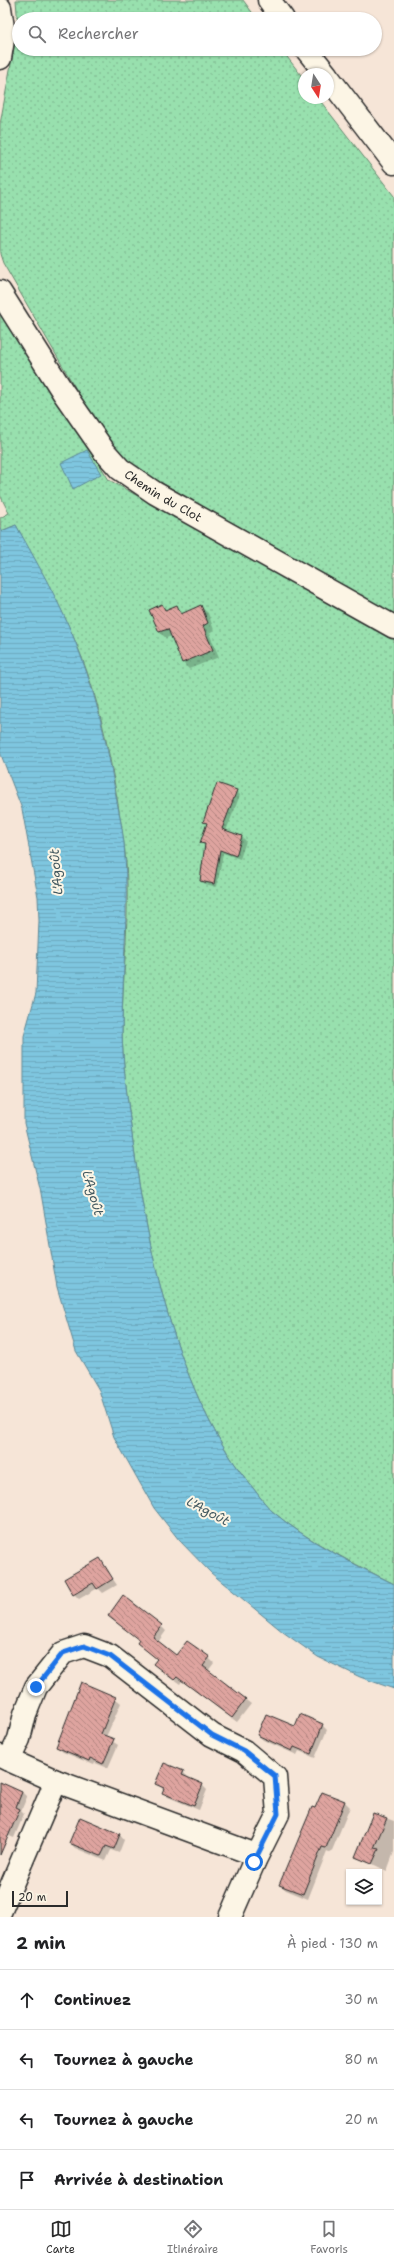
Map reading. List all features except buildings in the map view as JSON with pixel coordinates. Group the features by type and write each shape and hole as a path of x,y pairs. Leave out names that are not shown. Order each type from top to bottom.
{"street":[{"path":"269,0 278,12"},
{"path":"0,8 4,34 0,58"},
{"path":"312,56 321,68"},
{"path":"334,85 394,163"},
{"name":"Chemin du Clot","path":"0,292 63,392 100,446 120,469 162,497 394,627"},
{"path":"230,1917 254,1862 278,1814 275,1776 244,1751 212,1735 110,1656 84,1646 63,1653 36,1687 25,1714 19,1739 5,1758 56,1781 248,1852 254,1862"},
{"path":"6,1913 56,1781"}],"green space":[{"path":"16,0 243,0 252,12 17,12"},
{"path":"12,56 286,56 298,71 298,104 323,104 394,196 394,614 144,473 119,455 95,422 3,263 0,254 0,124"},
{"path":"0,303 109,480 394,638 394,1584 315,1542 286,1522 264,1503 226,1451 204,1409 185,1364 169,1317 156,1268 137,1172 123,1056 122,1008 127,910 126,861 115,786 105,735 83,660 53,594 16,525 1,531 0,518 9,513 0,495"}],"water":[{"path":"87,450 101,474 73,489 61,463"},
{"name":"L'Agoût","path":"16,525 53,593 67,622 80,655 93,693 111,770 123,836 126,867 126,914 122,1009 125,1080 137,1172 156,1268 169,1317 185,1364 204,1409 226,1451 264,1503 300,1533 346,1560 394,1584 394,1689 360,1677 318,1657 283,1632 211,1573 179,1540 154,1508 114,1437 99,1390 76,1351 57,1287 41,1193 24,1123 24,1036 36,993 39,921 38,897 22,809 0,752 0,528 2,531"}],"route":[{"path":"36,1687 63,1653 84,1646 110,1656 212,1735 244,1751 275,1776 278,1814 254,1862"}]}
